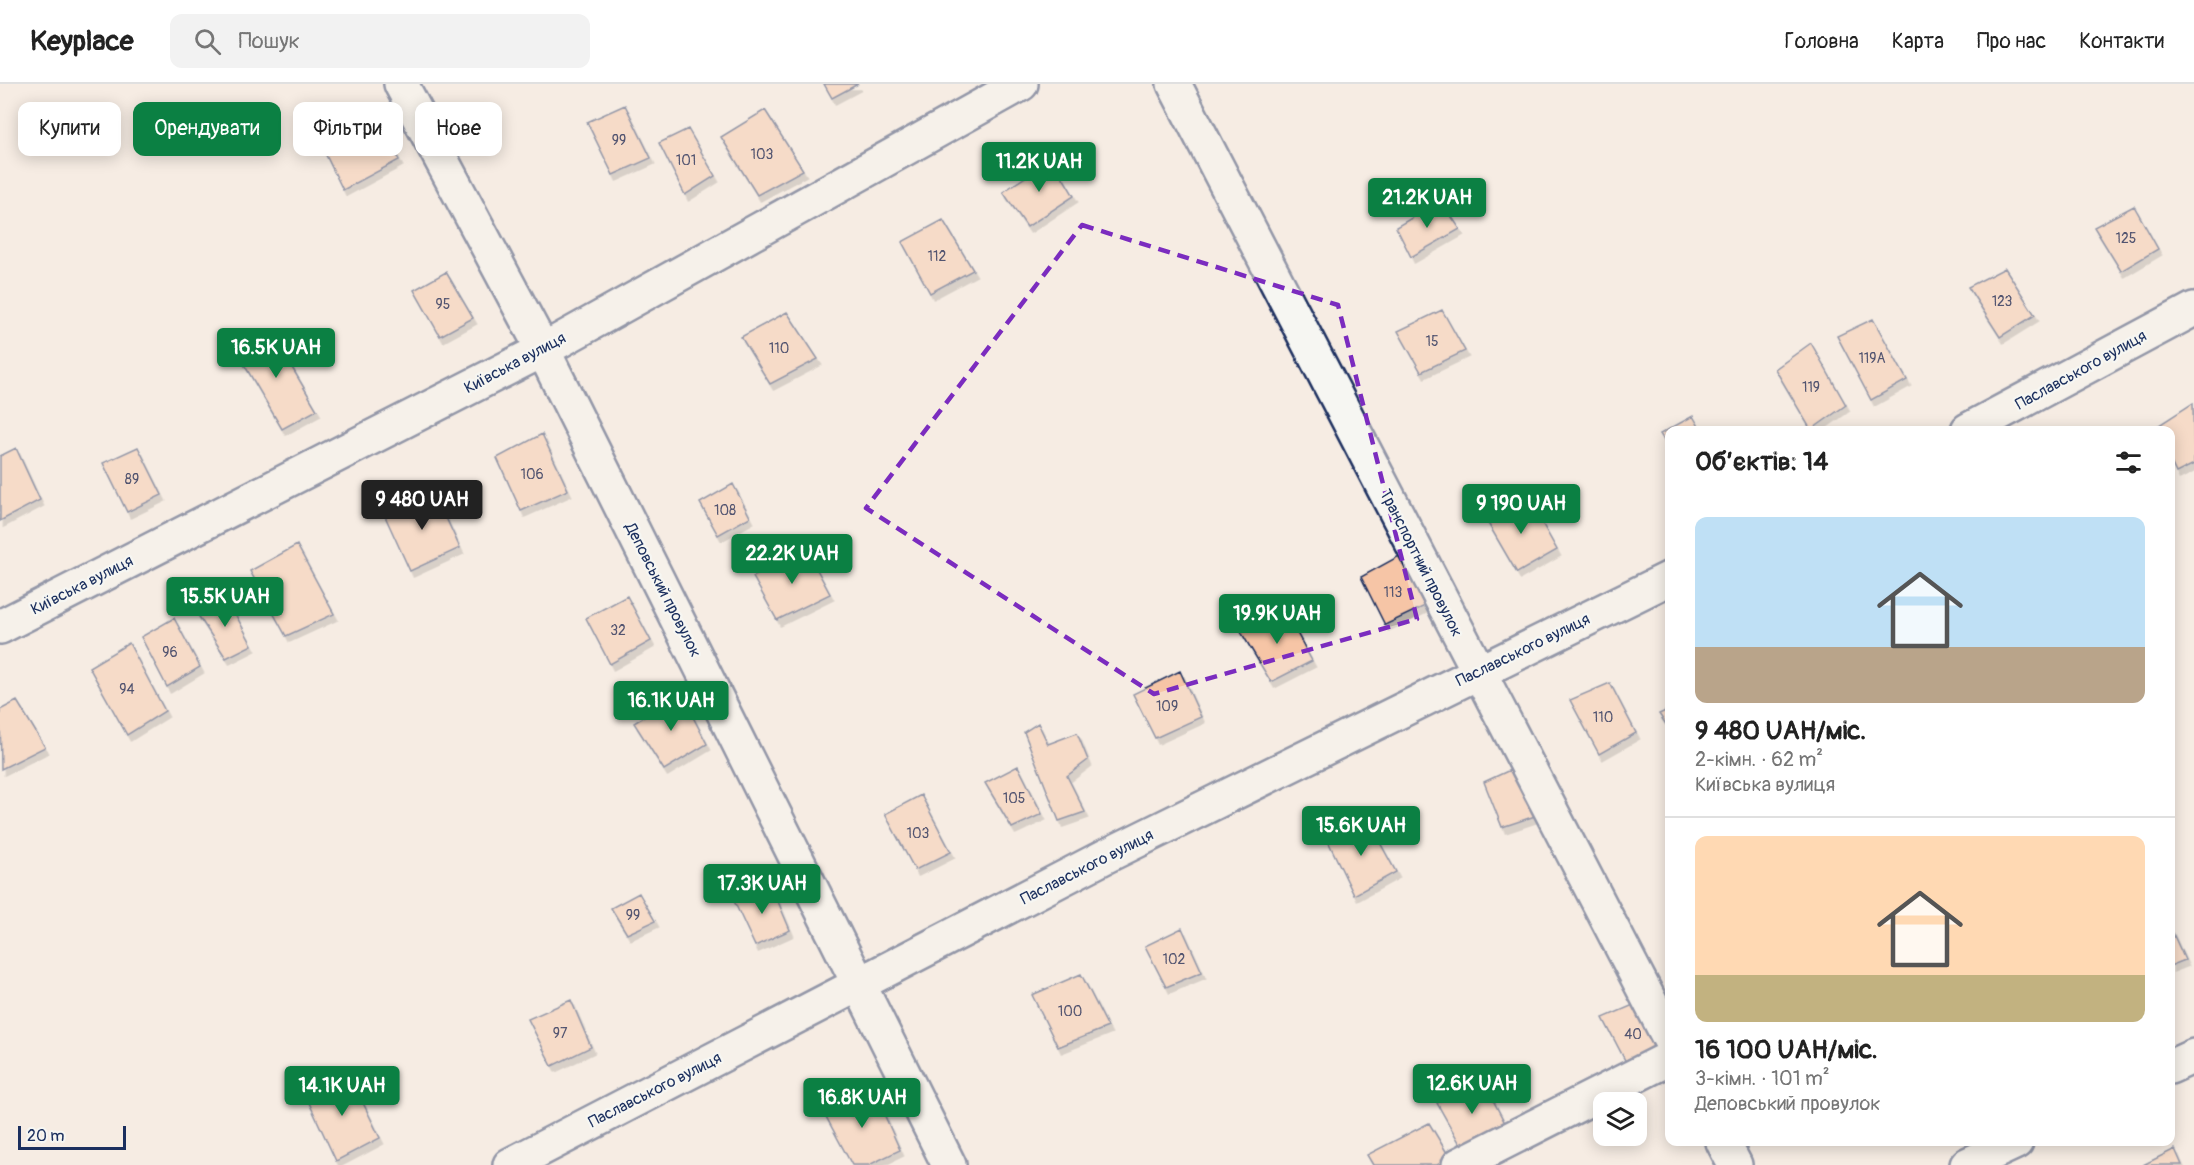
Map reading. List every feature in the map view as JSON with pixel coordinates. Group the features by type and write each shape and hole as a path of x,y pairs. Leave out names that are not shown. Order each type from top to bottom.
{"street":[{"name":"Деповський провулок","path":"401,84 543,350 949,1165"},
{"name":"Київська вулиця","path":"0,627 543,350 1021,84"},
{"name":"Транспортний провулок","path":"1174,84 1477,673 1665,1030"},
{"name":"Паславського вулиця","path":"1975,426 2194,309"},
{"name":"Паславського вулиця","path":"510,1165 1106,856 1665,580"},
{"path":"2175,1065 2194,1056"},
{"path":"1458,1165 1665,1061"},
{"path":"1725,1146 1735,1165"},
{"path":"1967,1165 2007,1146"}],"highlighted area":[{"path":"1082,225 1338,305 1417,619 1154,694 866,508"}],"building":[{"path":"824,84 858,84 832,98"},
{"path":"625,105 651,158 613,175 587,122"},
{"path":"765,110 803,170 757,195 721,137"},
{"path":"688,129 715,176 685,195 659,143"},
{"path":"326,156 397,156 399,160 343,190"},
{"path":"1052,159 1074,196 1027,227 1003,192"},
{"path":"1441,201 1460,229 1411,257 1396,227"},
{"path":"2134,206 2158,249 2121,271 2094,227"},
{"path":"943,220 973,270 930,293 902,242"},
{"path":"2005,268 2035,315 2000,337 1968,287"},
{"path":"446,272 473,318 440,336 414,290"},
{"path":"1442,310 1465,351 1421,372 1398,331"},
{"path":"787,312 818,359 770,384 741,337"},
{"path":"1873,319 1907,380 1871,400 1837,336"},
{"path":"270,330 317,410 282,429 235,349"},
{"path":"1811,343 1846,405 1817,426 1809,426 1775,369"},
{"path":"2193,403 2194,464 2176,473 2175,426 2158,426"},
{"path":"1693,416 1699,426 1675,426"},
{"path":"1665,431 1665,442 1660,434"},
{"path":"542,434 568,490 521,511 497,458"},
{"path":"138,447 162,495 127,512 103,463"},
{"path":"16,448 40,500 0,521 0,456"},
{"path":"733,484 750,517 718,535 700,503"},
{"path":"434,492 460,548 410,571 384,514"},
{"path":"1528,498 1557,550 1517,573 1485,518"},
{"path":"297,545 334,614 286,636 250,571"},
{"path":"806,549 830,594 777,620 753,577"},
{"path":"1401,555 1425,606 1385,625 1361,577"},
{"path":"627,596 651,641 610,664 586,618"},
{"path":"227,599 252,645 226,658 196,612"},
{"path":"1283,607 1312,661 1271,682 1241,632"},
{"path":"174,618 200,667 167,687 141,637"},
{"path":"129,643 165,711 127,735 89,667"},
{"path":"1180,671 1201,717 1155,738 1133,694"},
{"path":"1610,683 1636,733 1599,754 1570,700"},
{"path":"681,694 707,744 664,770 634,723"},
{"path":"17,701 45,747 1,769 0,710"},
{"path":"1665,711 1665,723 1659,714"},
{"path":"1038,723 1048,744 1077,733 1088,760 1067,776 1085,812 1059,821 1024,732"},
{"path":"1018,766 1042,814 1012,828 985,783"},
{"path":"1510,770 1535,816 1502,827 1484,782"},
{"path":"921,795 951,852 915,870 885,814"},
{"path":"1367,819 1396,872 1354,895 1328,841"},
{"path":"771,885 790,930 755,946 733,899"},
{"path":"639,893 655,921 627,934 611,908"},
{"path":"1182,928 1202,972 1166,987 1145,946"},
{"path":"2175,938 2185,960 2175,964"},
{"path":"1081,974 1108,1027 1058,1047 1032,995"},
{"path":"571,1000 591,1047 552,1066 528,1019"},
{"path":"1638,1003 1663,1050 1627,1064 1603,1018"},
{"path":"349,1074 380,1138 336,1161 305,1094"},
{"path":"1482,1079 1507,1127 1464,1151 1437,1103"},
{"path":"872,1087 900,1150 869,1165 852,1165 823,1111"},
{"path":"1429,1123 1450,1158 1437,1165 1373,1165 1367,1155"},
{"path":"2175,1149 2182,1165 2143,1165"}]}
